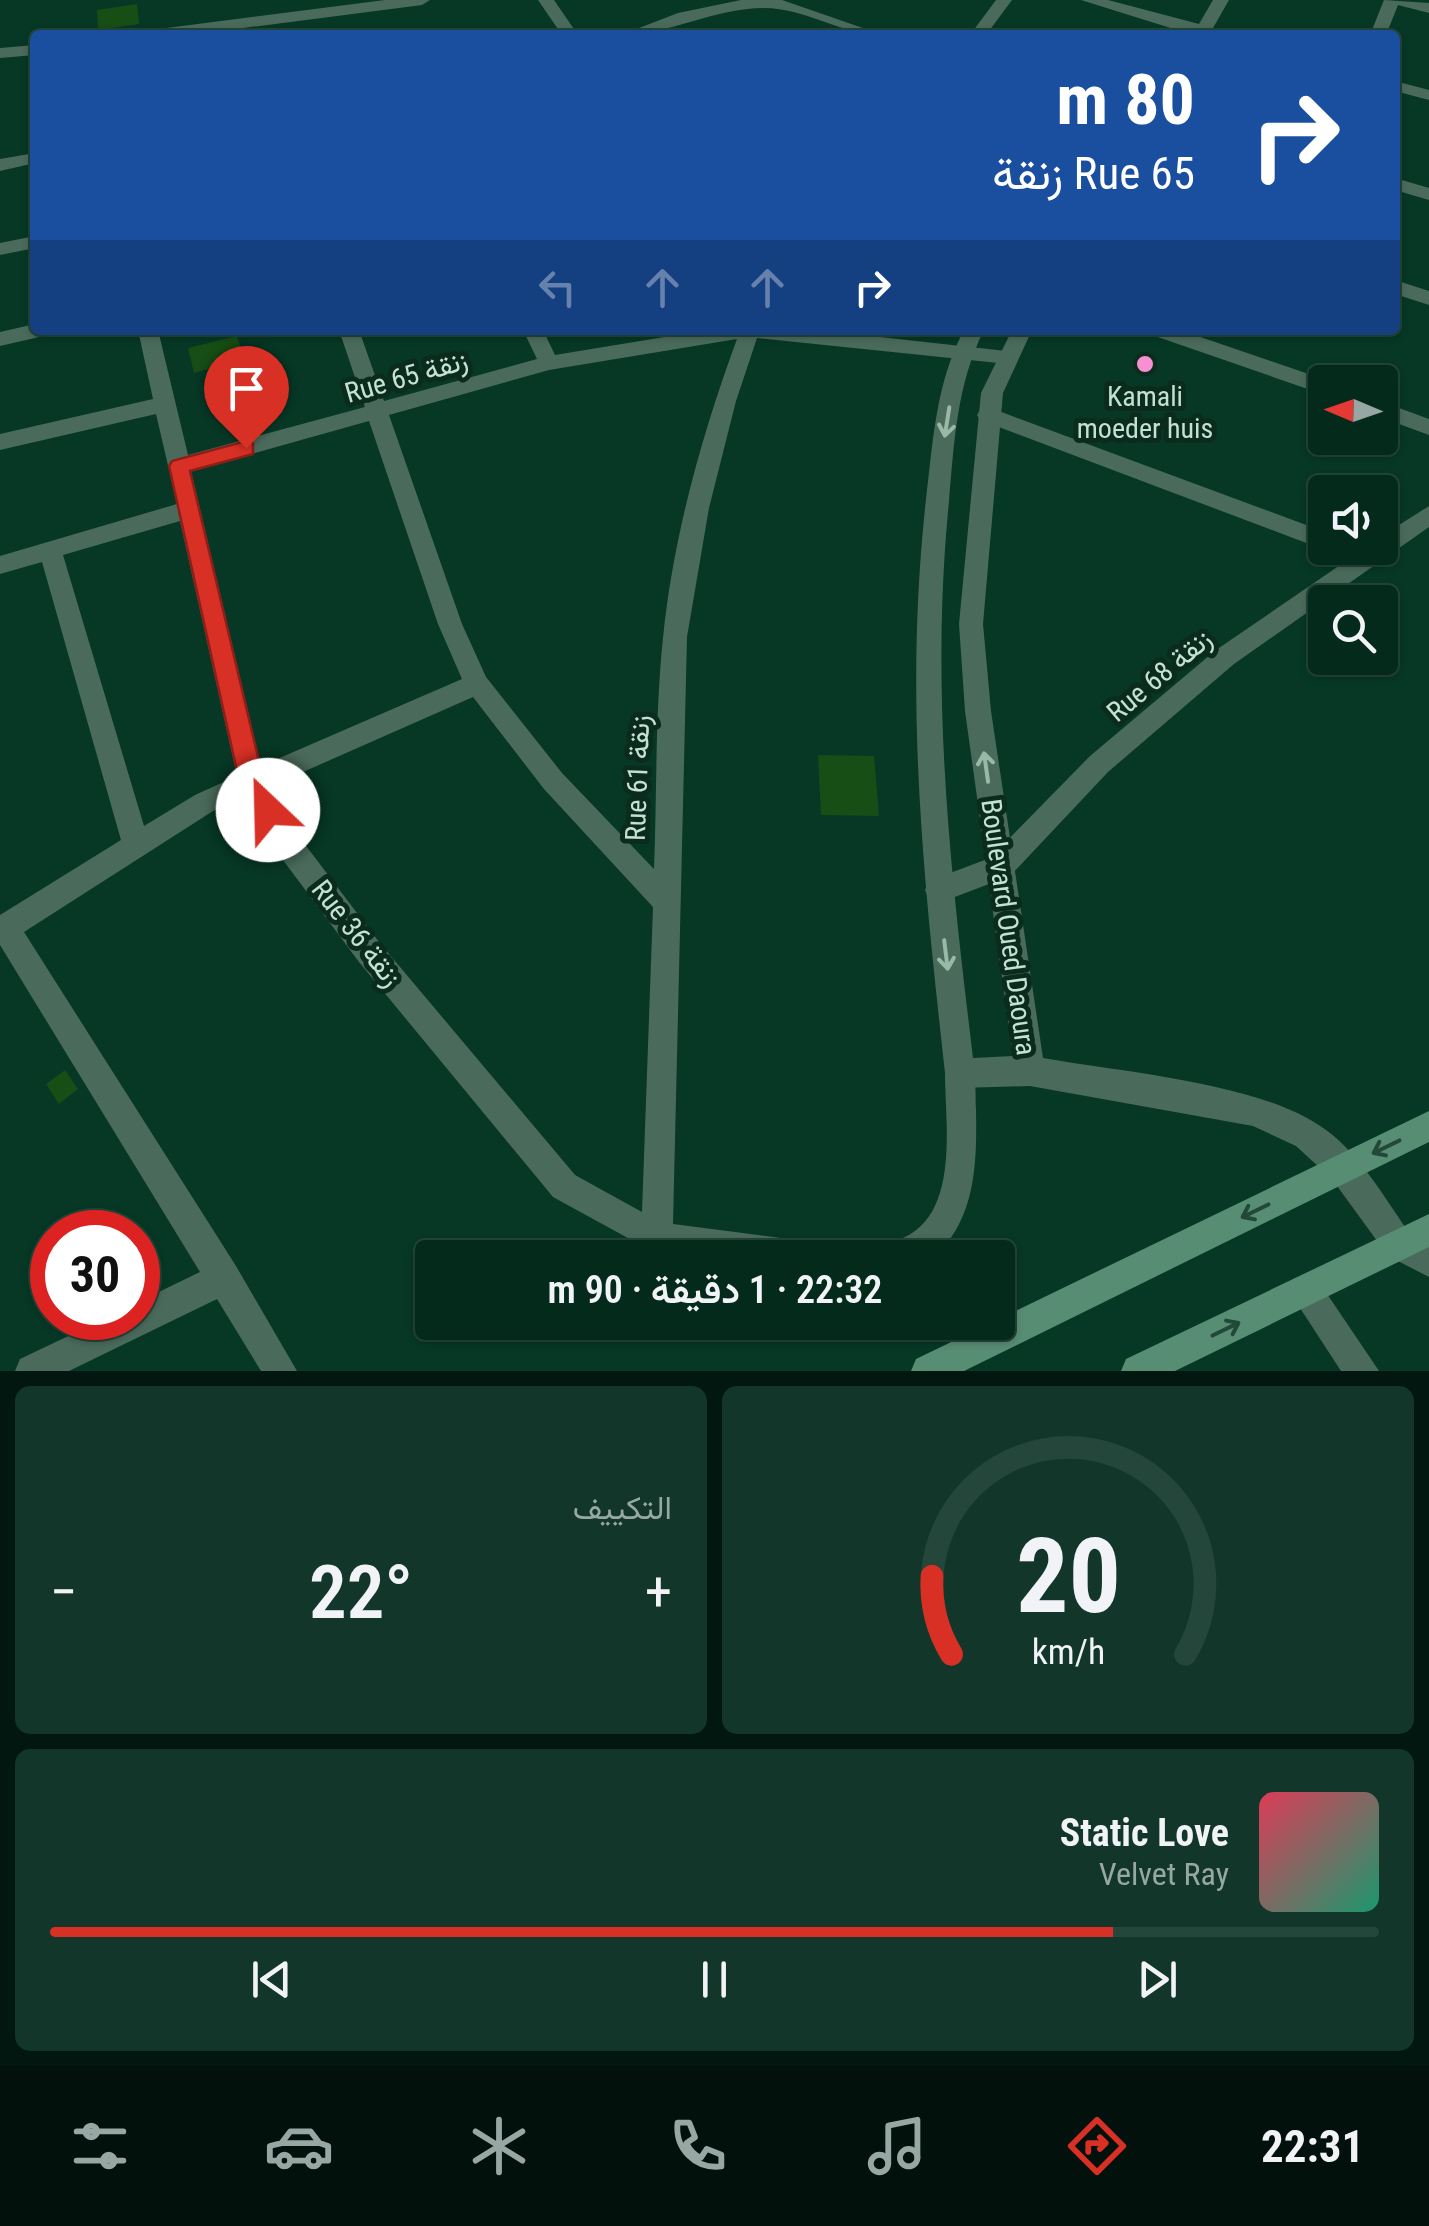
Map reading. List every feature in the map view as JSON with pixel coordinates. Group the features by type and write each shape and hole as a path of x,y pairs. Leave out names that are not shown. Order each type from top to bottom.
{"main road":[{"path":"928,1371 1429,1126"},
{"path":"1138,1371 1414,1237"}],"street":[{"path":"247,30 357,4 422,0"},
{"path":"546,0 567,30"},
{"path":"982,30 1004,0"},
{"path":"1088,0 1162,28 1180,0"},
{"path":"1210,30 1222,0"},
{"path":"1380,30 1395,0 1429,8"},
{"path":"643,30 695,12 752,2 777,4 859,30"},
{"path":"0,53 30,50"},
{"path":"1400,87 1429,95"},
{"path":"0,165 30,159"},
{"path":"1400,185 1429,194"},
{"path":"0,249 30,243"},
{"path":"1400,289 1429,298"},
{"path":"0,339 30,332"},
{"name":"Rue 36 زنقة","path":"149,335 186,510 251,780 284,839 369,952 564,1186 657,1238 672,1240"},
{"path":"351,335 438,588 477,684 553,782 666,900"},
{"path":"535,335 549,363"},
{"name":"Rue 65 زنقة","path":"179,466 549,363 720,335"},
{"name":"Rue 61 زنقة","path":"657,1238 675,636 698,508 748,335"},
{"name":"Rue 65 زنقة","path":"794,335 1008,356"},
{"name":"Boulevard Oued Daoura","path":"971,335 960,354 946,423 931,560 926,681 939,890 960,1073 1030,1071 978,711 972,624 988,416 992,393 1019,335"},
{"path":"1194,335 1228,340 1308,380"},
{"path":"0,442 166,404"},
{"path":"988,416 1308,535"},
{"path":"1398,416 1429,428"},
{"path":"0,566 186,510"},
{"name":"Rue 68 زنقة","path":"1398,537 1429,515"},
{"path":"50,551 136,844"},
{"name":"Rue 68 زنقة","path":"939,890 1000,867 1099,764 1224,658 1359,565"},
{"path":"280,1371 3,930 136,844 251,780 477,684"},
{"path":"1030,1071 1255,1112 1307,1135 1414,1237 1429,1261"},
{"path":"930,1240 946,1225 958,1190 960,1073"},
{"path":"32,1371 224,1278"},
{"path":"1304,1291 1362,1371"}],"building":[{"path":"137,4 139,24 98,30 97,10"},
{"path":"237,336 244,359 194,373 188,348"},
{"path":"818,755 874,756 879,816 821,815"},
{"path":"65,1070 78,1089 59,1104 46,1084"}],"place":[{"name":"Kamali moeder huis","path":"1145,364"}],"route":[{"path":"246,448 179,466 186,510 251,780 268,810"}]}
